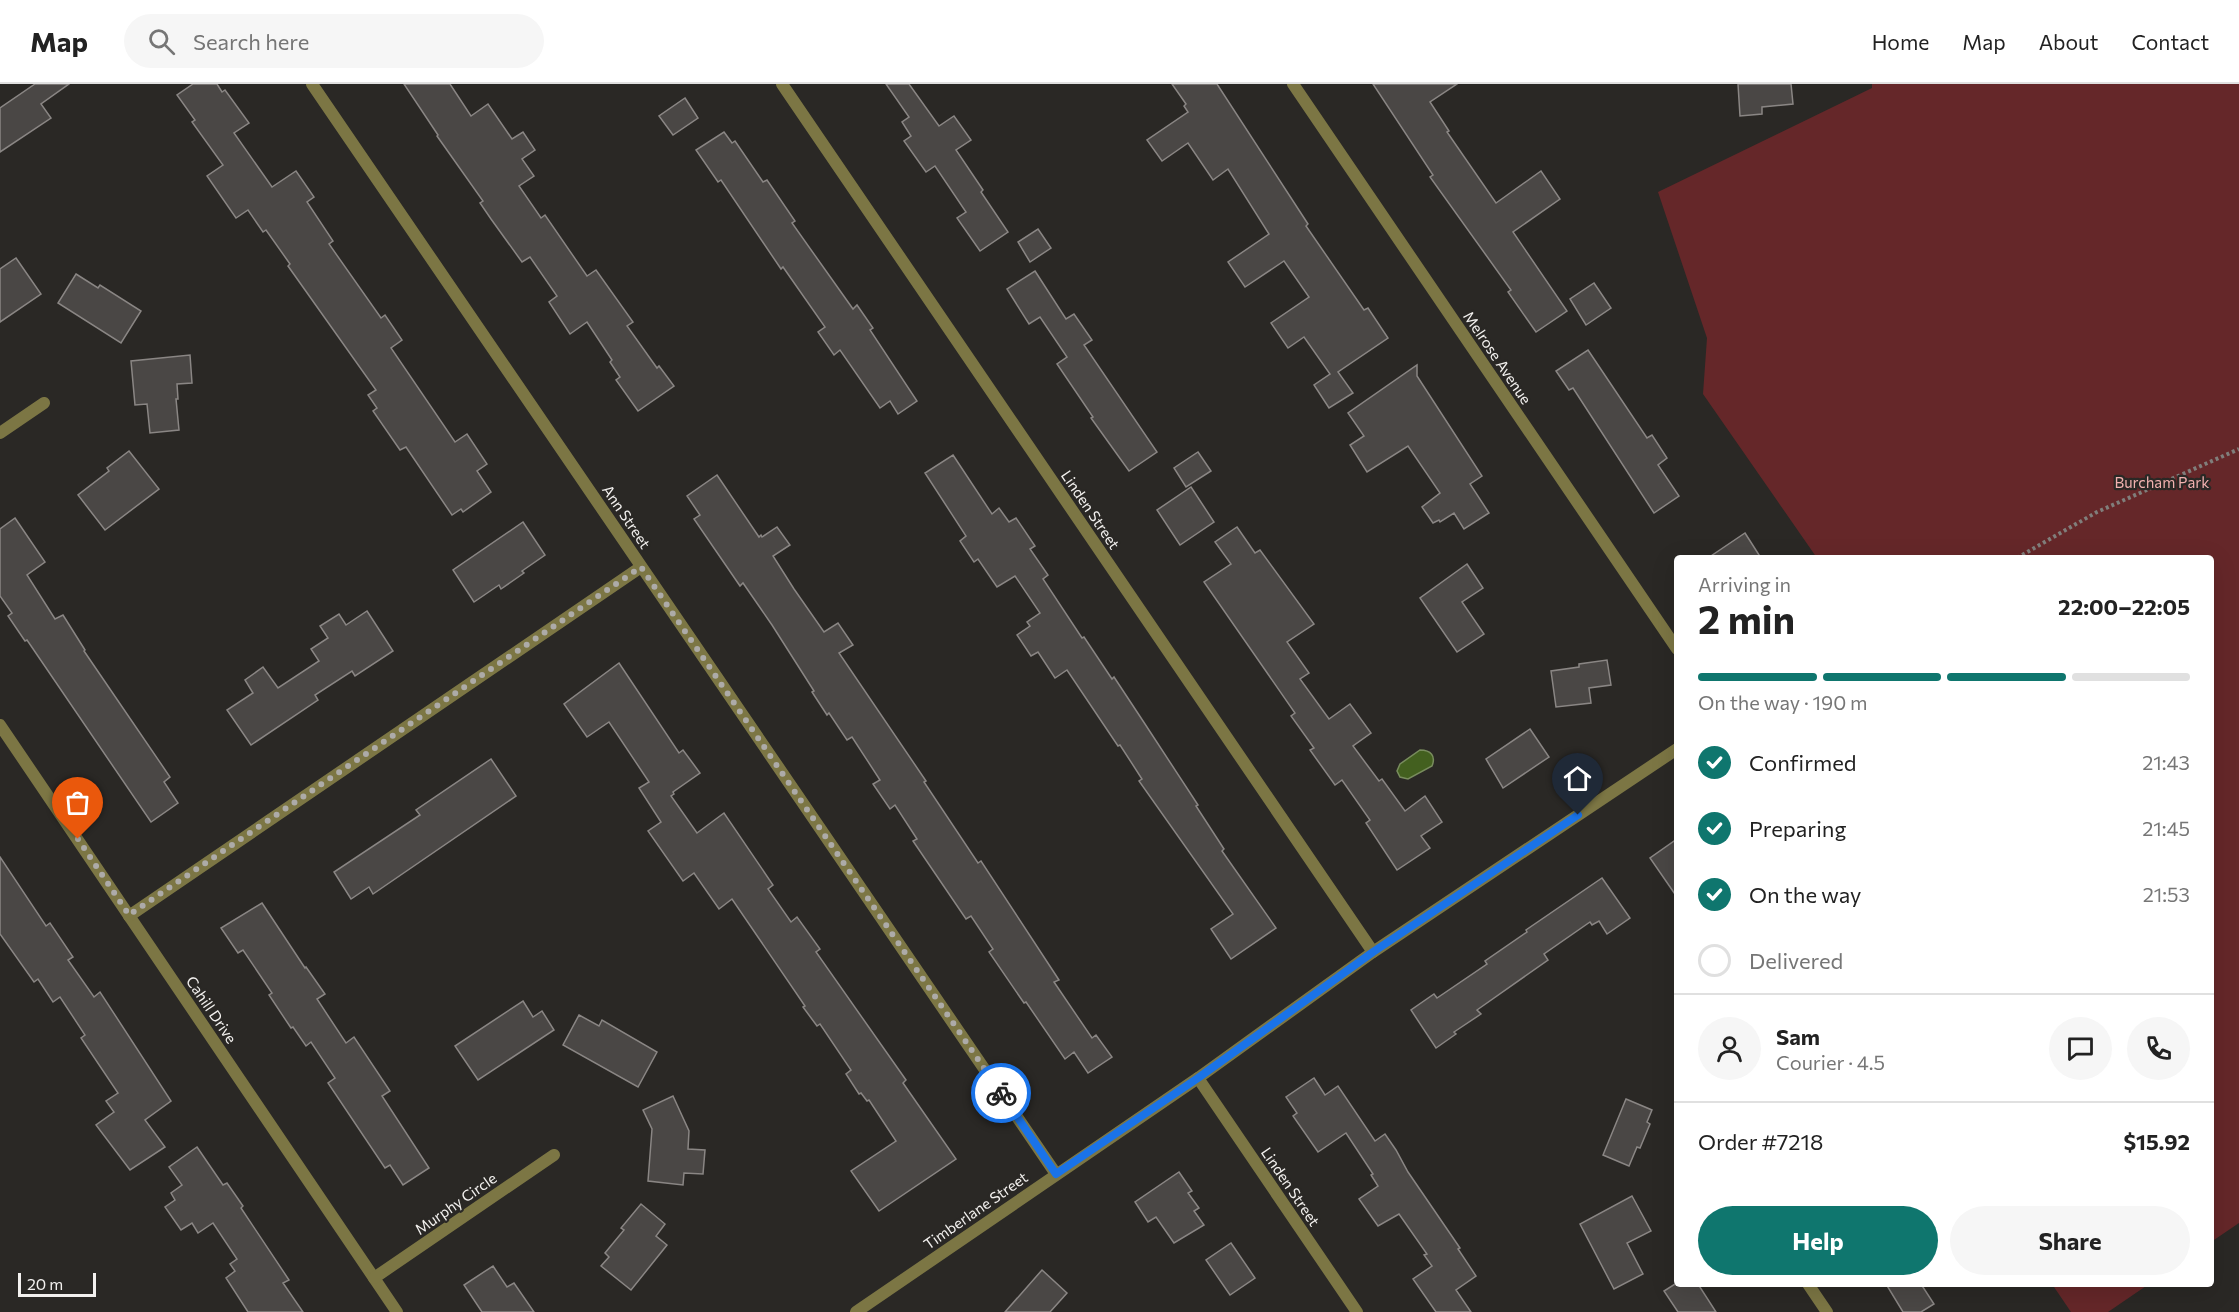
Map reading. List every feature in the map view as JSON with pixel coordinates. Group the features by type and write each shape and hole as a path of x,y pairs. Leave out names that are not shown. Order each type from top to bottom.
{"street":[{"name":"Ann Street","path":"312,84 1056,1174"},
{"name":"Linden Street","path":"782,84 1373,952"},
{"name":"Melrose Avenue","path":"1293,84 1674,645"},
{"path":"0,433 44,403"},
{"path":"129,915 641,567"},
{"name":"Cahill Drive","path":"0,725 398,1312"},
{"name":"Timberlane Street","path":"864,1310 1056,1174 1198,1078 1373,952 1674,751"},
{"name":"Linden Street","path":"1198,1078 1358,1312"},
{"name":"Murphy Circle","path":"374,1278 554,1155"},
{"path":"1810,1287 1827,1312"}],"path":[{"path":"2022,555 2097,512 2239,449"}],"green space":[{"name":"Burcham Park","path":"1872,84 2239,84 2239,1223 2214,1240 2214,555 1815,555 1703,394 1707,338 1658,192 1872,88"},
{"path":"2054,1287 2145,1287 2108,1312 2071,1312"}],"shaded area":[{"path":"1420,750 1432,754 1432,766 1408,779 1400,777 1397,771 1400,764"}],"building":[{"path":"35,84 69,84 41,104 51,118 0,152 0,108"},
{"path":"193,84 217,84 222,92 225,90 249,123 234,133 272,187 296,171 314,197 307,202 333,241 329,244 381,318 385,315 402,340 391,348 455,442 467,434 487,464 477,471 491,492 463,512 461,509 452,515 406,447 400,450 373,411 377,408 368,395 376,390 288,266 290,264 266,230 263,232 248,210 236,218 207,176 223,165 192,122 195,120 177,95"},
{"path":"404,84 450,84 471,116 488,104 512,139 523,132 535,150 522,159 534,176 519,186 541,218 545,215 587,276 596,270 633,322 627,326 657,368 659,366 674,386 638,411 616,380 620,377 610,362 612,360 587,322 570,334 549,302 557,296 530,257 522,262 480,203 483,201"},
{"path":"886,84 909,84 939,126 954,116 971,140 956,150 1008,232 980,251 957,218 966,212 935,166 926,172 904,141 911,136 902,122 909,117"},
{"path":"1172,84 1217,84 1308,224 1306,226 1364,310 1368,308 1388,338 1338,372 1353,393 1329,408 1314,385 1330,374 1304,337 1288,348 1271,323 1309,297 1284,261 1245,287 1228,262 1269,234 1228,169 1213,180 1188,143 1162,161 1147,140 1188,112 1184,106 1186,104"},
{"path":"1373,84 1457,84 1430,102 1449,131 1447,132 1496,203 1541,171 1560,199 1513,232 1567,311 1536,332 1508,292 1511,290 1430,177 1433,175"},
{"path":"1738,84 1791,84 1793,104 1762,107 1762,114 1740,116"},
{"path":"685,98 698,118 673,135 659,116"},
{"path":"724,132 732,143 735,141 763,182 767,180 795,221 792,223 853,309 857,305 873,328 870,330 917,401 898,414 890,401 880,408 840,350 834,355 818,332 825,327 783,267 781,269 721,180 718,182 696,150"},
{"path":"1038,229 1051,248 1030,262 1018,242"},
{"path":"16,258 41,294 0,322 0,269"},
{"path":"1035,271 1066,319 1074,314 1092,340 1084,345 1157,452 1129,471 1091,418 1093,417 1057,364 1067,357 1040,317 1029,324 1007,289"},
{"path":"76,274 98,288 100,285 141,311 121,343 58,303"},
{"path":"1594,283 1611,308 1586,325 1570,299"},
{"path":"1588,350 1647,438 1652,435 1667,458 1658,465 1679,496 1654,513 1573,388 1569,390 1556,371"},
{"path":"190,355 192,383 177,384 179,430 150,433 147,404 135,405 131,361"},
{"path":"1417,365 1417,376 1482,476 1470,484 1489,513 1464,529 1454,513 1440,522 1439,520 1433,523 1422,507 1440,493 1408,446 1367,472 1350,445 1364,436 1348,413"},
{"path":"129,451 159,489 105,530 78,495 109,471 107,468"},
{"path":"1198,452 1211,471 1186,487 1174,468"},
{"path":"953,455 992,514 999,508 1009,522 1016,518 1035,546 1030,549 1048,575 1043,579 1082,638 1084,637 1112,679 1114,677 1198,805 1196,806 1224,849 1222,851 1276,928 1231,959 1211,929 1233,914 1139,781 1142,779 1120,745 1118,746 1067,670 1055,678 1038,652 1031,656 1017,635 1030,626 1027,622 1040,613 1015,576 997,587 978,559 974,562 960,541 966,536 925,473"},
{"path":"717,475 759,537 777,527 790,545 773,556 824,632 838,623 853,645 839,653 926,781 924,782 978,863 981,861 1059,980 1054,982 1092,1038 1096,1035 1112,1057 1088,1073 1074,1052 1065,1059 1026,1002 1024,1003 989,952 993,949 971,916 966,919 913,841 917,839 895,805 890,809 873,784 880,780 852,737 847,740 829,713 827,715 772,625 743,583 740,586 694,519 700,515 687,496"},
{"path":"1191,487 1214,522 1180,545 1157,510"},
{"path":"15,518 45,562 27,575 55,619 63,615 84,651 170,777 164,782 178,803 151,822 27,640 25,641 8,616 12,613 0,596 0,529"},
{"path":"523,522 545,555 501,589 499,585 474,602 453,570"},
{"path":"1237,527 1255,553 1260,550 1314,624 1287,642 1309,673 1300,679 1329,719 1350,704 1371,733 1353,746 1379,781 1382,779 1405,811 1425,796 1442,822 1421,836 1430,848 1397,870 1366,823 1370,820 1342,780 1335,785 1310,750 1314,748 1291,716 1295,713 1204,582 1231,564 1215,542"},
{"path":"1745,533 1759,555 1712,555"},
{"path":"1467,564 1483,588 1462,602 1484,634 1457,652 1420,598"},
{"path":"367,611 393,651 355,676 352,671 315,695 318,700 251,745 227,710 253,693 245,680 263,667 278,688 319,661 311,649 328,638 320,626 339,614 346,625"},
{"path":"1607,660 1611,685 1589,688 1591,703 1556,707 1551,671"},
{"path":"619,663 679,753 683,750 700,773 673,792 671,796 697,833 724,813 773,885 768,889 791,922 797,917 820,949 816,952 906,1080 903,1083 956,1159 879,1211 851,1171 896,1141 869,1100 867,1101 861,1093 859,1094 846,1074 851,1070 820,1024 817,1026 803,1007 805,1006 732,899 719,909 694,873 683,881 648,831 661,822 639,788 649,782 609,722 587,737 564,704"},
{"path":"1530,729 1549,757 1503,788 1486,759"},
{"path":"491,759 516,796 373,894 369,887 351,899 334,872 420,815 416,810"},
{"path":"1674,841 1674,893 1650,858"},
{"path":"0,857 46,926 50,923 73,957 68,960 94,997 100,992 171,1101 145,1120 165,1147 130,1170 96,1125 114,1112 106,1101 118,1093 81,1038 85,1035 60,997 53,1002 38,979 34,982 0,934"},
{"path":"1602,878 1630,918 1607,934 1599,921 1592,925 1590,922 1544,954 1548,960 1477,1010 1481,1014 1454,1032 1456,1034 1436,1048 1411,1010 1434,994 1437,998 1487,964 1485,961 1527,932 1526,930"},
{"path":"262,903 325,994 317,999 346,1043 354,1037 390,1091 382,1096 429,1168 403,1185 390,1165 385,1168 328,1083 335,1078 311,1042 306,1046 293,1027 291,1028 269,995 272,993 243,950 238,953 221,928"},
{"path":"523,1001 533,1017 542,1011 554,1030 478,1080 455,1046"},
{"path":"579,1015 599,1026 602,1020 657,1052 638,1087 563,1045"},
{"path":"1314,1078 1325,1095 1338,1086 1375,1141 1385,1134 1396,1150 1476,1276 1456,1290 1471,1312 1436,1312 1413,1279 1432,1266 1424,1255 1427,1254 1399,1214 1378,1226 1359,1199 1378,1186 1371,1175 1373,1174 1346,1133 1318,1152 1293,1116 1297,1113 1286,1097"},
{"path":"673,1096 689,1131 688,1149 705,1150 703,1174 684,1173 683,1185 648,1181 652,1129 643,1110"},
{"path":"1626,1099 1652,1110 1647,1122 1650,1124 1629,1166 1603,1155"},
{"path":"197,1147 223,1185 227,1183 243,1206 241,1208 289,1280 283,1283 303,1312 248,1312 226,1278 235,1271 230,1264 237,1259 213,1223 198,1233 192,1223 181,1230 165,1207 175,1200 171,1193 182,1185 169,1167"},
{"path":"1179,1172 1192,1191 1188,1193 1199,1208 1194,1211 1204,1225 1174,1243 1156,1217 1148,1222 1135,1202"},
{"path":"1632,1196 1651,1231 1627,1243 1643,1274 1614,1289 1580,1224"},
{"path":"641,1204 665,1224 656,1236 667,1245 631,1290 601,1266 609,1257 605,1253 624,1230 621,1228"},
{"path":"1231,1243 1255,1278 1230,1295 1206,1260"},
{"path":"493,1266 507,1287 514,1283 534,1312 482,1312 464,1285"},
{"path":"1042,1270 1067,1293 1050,1312 1005,1312"},
{"path":"1674,1285 1674,1287 1700,1287 1716,1312 1678,1312 1664,1291"},
{"path":"1888,1287 1923,1287 1934,1304 1921,1312 1903,1312"}],"way so far":[{"path":"78,839 129,915 641,567 1001,1093"}],"route":[{"path":"1001,1093 1056,1174 1198,1078 1373,952 1578,815"}]}
